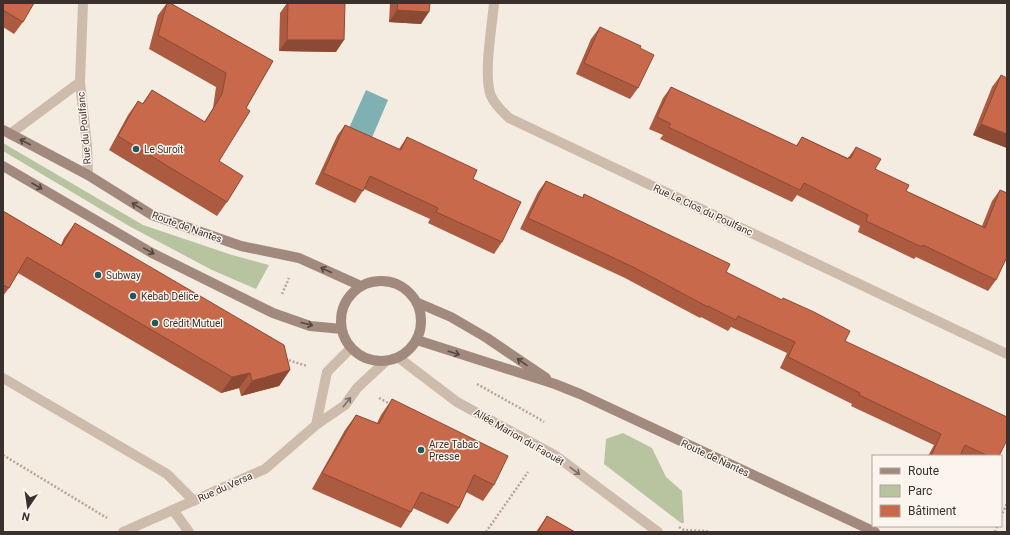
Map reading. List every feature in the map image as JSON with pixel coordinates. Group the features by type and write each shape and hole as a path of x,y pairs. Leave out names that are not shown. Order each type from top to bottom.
{"main road":[{"name":"Route de Nantes","path":"7,132 88,175 108,189 152,215 241,246 299,258 361,286"},
{"path":"3,166 152,253 273,313 310,326 342,328"},
{"path":"373,282 386,282 398,285 408,292 416,302 421,314 421,327 417,340 410,350 398,358 386,361 372,360 360,355 351,348 345,339 342,328 342,316 345,305 352,294 361,286 373,282"},
{"name":"Route de Nantes","path":"416,302 451,317 487,338 555,384"},
{"name":"Route de Nantes","path":"417,340 555,384 580,394 875,532"}],"street":[{"name":"Rue du Poulfanc","path":"83,3 80,82 87,146 88,175"},
{"name":"Rue Le Clos du Poulfanc","path":"494,3 488,72 489,85 492,97 500,109 509,118 1007,354"},
{"name":"Rue du Poulfanc","path":"7,132 80,82"},
{"path":"316,425 327,372 351,348"},
{"name":"Allée Marion du Faouët","path":"398,358 457,402 556,456 658,532"},
{"name":"Rue du Versa","path":"123,532 265,469 316,425 345,405 357,388 386,361"},
{"path":"3,378 167,474 194,501"},
{"path":"173,510 189,532"}],"path":[{"path":"273,313 299,258"},
{"path":"3,455 106,517"},
{"path":"486,532 528,472"},
{"path":"1002,516 1007,503"}],"green space":[{"path":"3,143 143,225 232,255 269,265 256,289 212,270 129,226 3,151"},
{"path":"623,433 652,448 666,477 682,491 684,523 681,523 604,464 606,439"}],"water":[{"path":"366,90 388,100 368,147 345,137"}],"building":[{"path":"3,3 34,3 23,22 3,10"},
{"path":"167,3 170,3 273,61 246,108 250,111 219,161 243,176 227,202 118,136 138,101 143,104 152,90 205,122 222,94 226,73 158,35"},
{"path":"288,3 345,3 344,40 287,40"},
{"path":"398,3 430,3 429,12 397,10"},
{"path":"600,27 641,46 640,48 654,55 638,88 584,63"},
{"path":"1001,75 1007,78 1007,134 981,124"},
{"path":"671,87 797,146 802,137 848,159 849,157 851,158 856,147 881,159 875,169 909,185 906,191 985,228 1000,190 1007,193 1007,257 996,280 923,245 922,247 866,221 868,215 804,183 800,190 668,127 671,124 657,117"},
{"path":"345,125 401,150 407,137 477,170 473,179 521,202 502,242 436,212 438,208 370,176 363,191 323,173"},
{"path":"546,181 583,198 584,194 730,264 726,272 782,300 783,298 814,312 850,331 845,341 1007,417 1007,440 1000,455 986,455 965,445 960,455 931,455 941,434 859,395 860,393 788,357 795,342 738,316 736,320 708,307 633,267 528,218"},
{"path":"3,211 62,246 75,223 284,345 290,370 252,381 250,373 232,377 27,257 9,288 3,285"},
{"path":"392,399 508,456 494,485 474,475 459,508 421,492 411,512 322,473 356,415 379,424"},
{"path":"547,516 575,532 538,532"}],"place":[{"name":"Le Suroît","path":"136,149"},
{"name":"Subway","path":"98,275"},
{"name":"Kebab Délice","path":"133,296"},
{"name":"Crédit Mutuel","path":"155,323"},
{"name":"Arze Tabac Presse","path":"421,450"}]}
